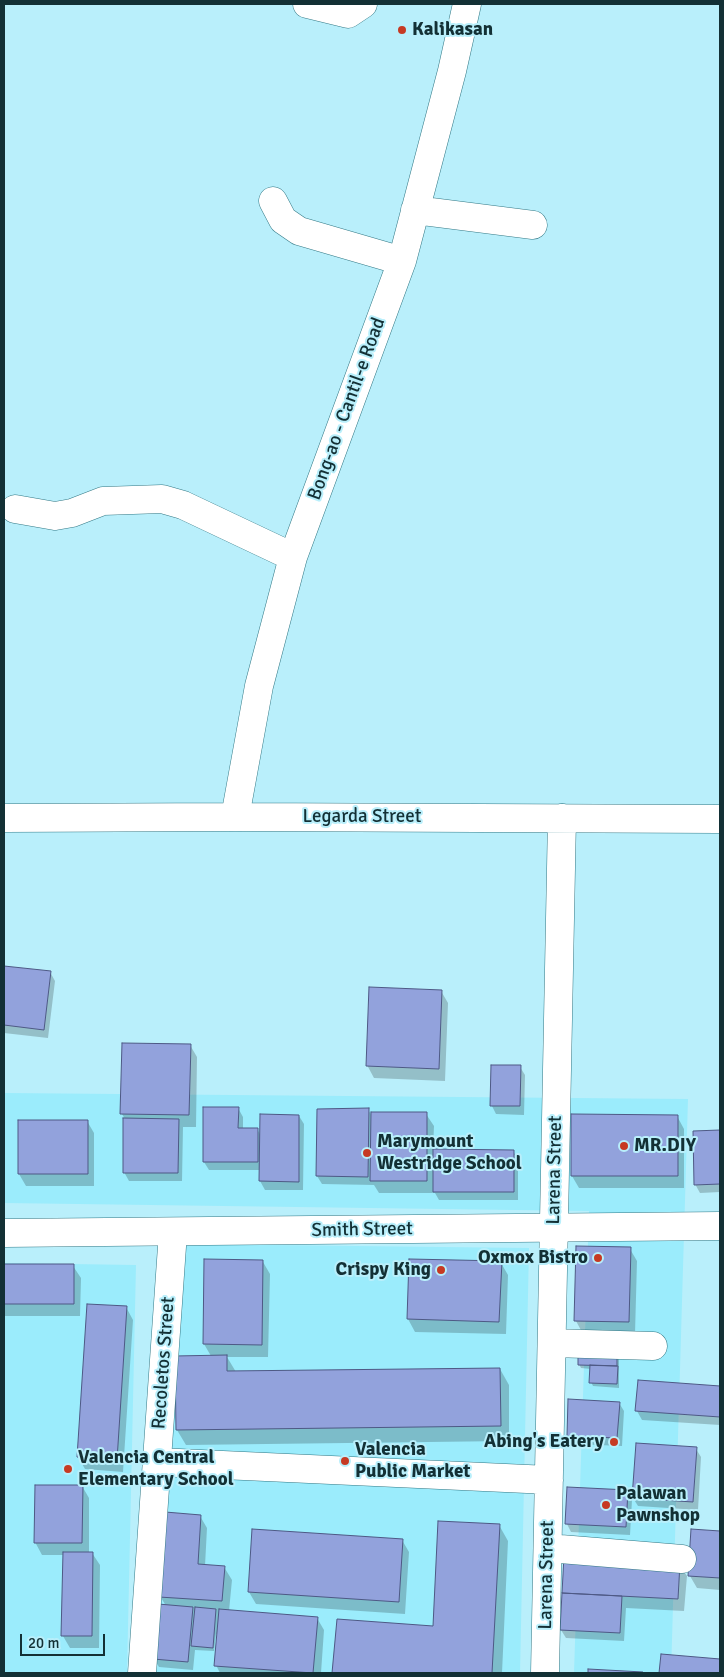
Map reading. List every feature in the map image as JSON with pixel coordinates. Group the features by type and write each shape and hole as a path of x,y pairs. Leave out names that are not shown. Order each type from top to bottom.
{"street":[{"path":"307,4 348,14 363,4"},
{"name":"Bong-ao - Cantil-e Road","path":"235,817 259,686 292,557 402,261 452,71 467,4"},
{"path":"273,201 283,220 298,231 402,261"},
{"path":"415,210 533,226"},
{"path":"15,509 55,516 72,513 104,501 162,499 183,505 292,557"},
{"name":"Legarda Street","path":"4,818 720,819"},
{"name":"Larena Street","path":"546,1673 562,818"},
{"name":"Smith Street","path":"4,1233 720,1226"},
{"name":"Recoletos Street","path":"142,1673 173,1232"},
{"path":"552,1343 653,1346"},
{"path":"157,1462 549,1480"},
{"path":"548,1548 682,1559"}],"shaded area":[{"path":"4,1093 688,1099 671,1673 574,1673 589,1211 4,1203"},
{"name":"Valencia Public Market","path":"181,1244 529,1248 520,1673 150,1673"},
{"name":"Valencia Central Elementary School","path":"4,1263 136,1265 127,1673 4,1673"}],"building":[{"path":"4,966 51,971 44,1030 4,1025"},
{"path":"369,987 442,990 439,1069 366,1066"},
{"path":"122,1043 191,1044 189,1115 120,1114"},
{"path":"491,1065 521,1065 520,1106 490,1106"},
{"path":"203,1107 239,1107 238,1128 258,1128 258,1162 203,1162"},
{"path":"369,1108 368,1177 316,1176 317,1109"},
{"path":"371,1112 427,1112 427,1181 370,1181"},
{"path":"260,1114 299,1115 299,1182 259,1181"},
{"name":"MR.DIY","path":"571,1114 678,1115 678,1176 571,1176"},
{"path":"123,1118 179,1119 178,1173 123,1173"},
{"path":"18,1120 88,1120 88,1174 18,1174"},
{"path":"720,1130 720,1184 694,1185 693,1131"},
{"path":"433,1149 514,1150 514,1192 433,1192"},
{"path":"576,1246 631,1247 629,1322 574,1321"},
{"path":"204,1259 263,1260 262,1345 203,1344"},
{"path":"409,1259 502,1261 499,1322 407,1319"},
{"path":"4,1264 74,1264 74,1304 4,1304"},
{"path":"87,1304 127,1306 117,1460 77,1457"},
{"path":"578,1347 617,1347 617,1366 578,1365"},
{"path":"227,1355 227,1371 500,1368 501,1426 176,1430 175,1356"},
{"path":"590,1365 618,1366 617,1384 589,1383"},
{"path":"638,1380 720,1386 720,1417 635,1411"},
{"path":"568,1399 620,1402 617,1438 567,1436"},
{"path":"636,1443 697,1447 693,1502 632,1498"},
{"path":"35,1485 83,1485 82,1543 34,1543"},
{"path":"567,1487 628,1490 626,1527 565,1524"},
{"path":"165,1512 201,1515 198,1564 225,1566 222,1601 159,1597"},
{"path":"438,1521 500,1524 492,1673 332,1673 337,1619 433,1626"},
{"path":"252,1529 403,1539 399,1602 248,1592"},
{"path":"691,1529 720,1531 720,1578 688,1576"},
{"path":"63,1552 93,1552 92,1636 61,1636"},
{"path":"564,1556 680,1563 678,1599 562,1593"},
{"path":"562,1593 622,1596 620,1633 560,1630"},
{"path":"158,1604 193,1607 188,1662 153,1659"},
{"path":"195,1607 216,1609 213,1648 191,1646"},
{"path":"219,1609 318,1617 313,1673 214,1666"},
{"path":"661,1654 720,1659 720,1673 659,1673"},
{"path":"588,1669 643,1672 643,1673 588,1673"}],"place":[{"name":"Kalikasan","path":"402,30"},
{"name":"MR.DIY","path":"624,1146"},
{"name":"Marymount Westridge School","path":"367,1153"},
{"name":"Oxmox Bistro","path":"598,1258"},
{"name":"Crispy King","path":"441,1270"},
{"name":"Abing's Eatery","path":"614,1442"},
{"name":"Valencia Public Market","path":"345,1461"},
{"name":"Valencia Central Elementary School","path":"68,1469"},
{"name":"Palawan Pawnshop","path":"606,1505"}]}
